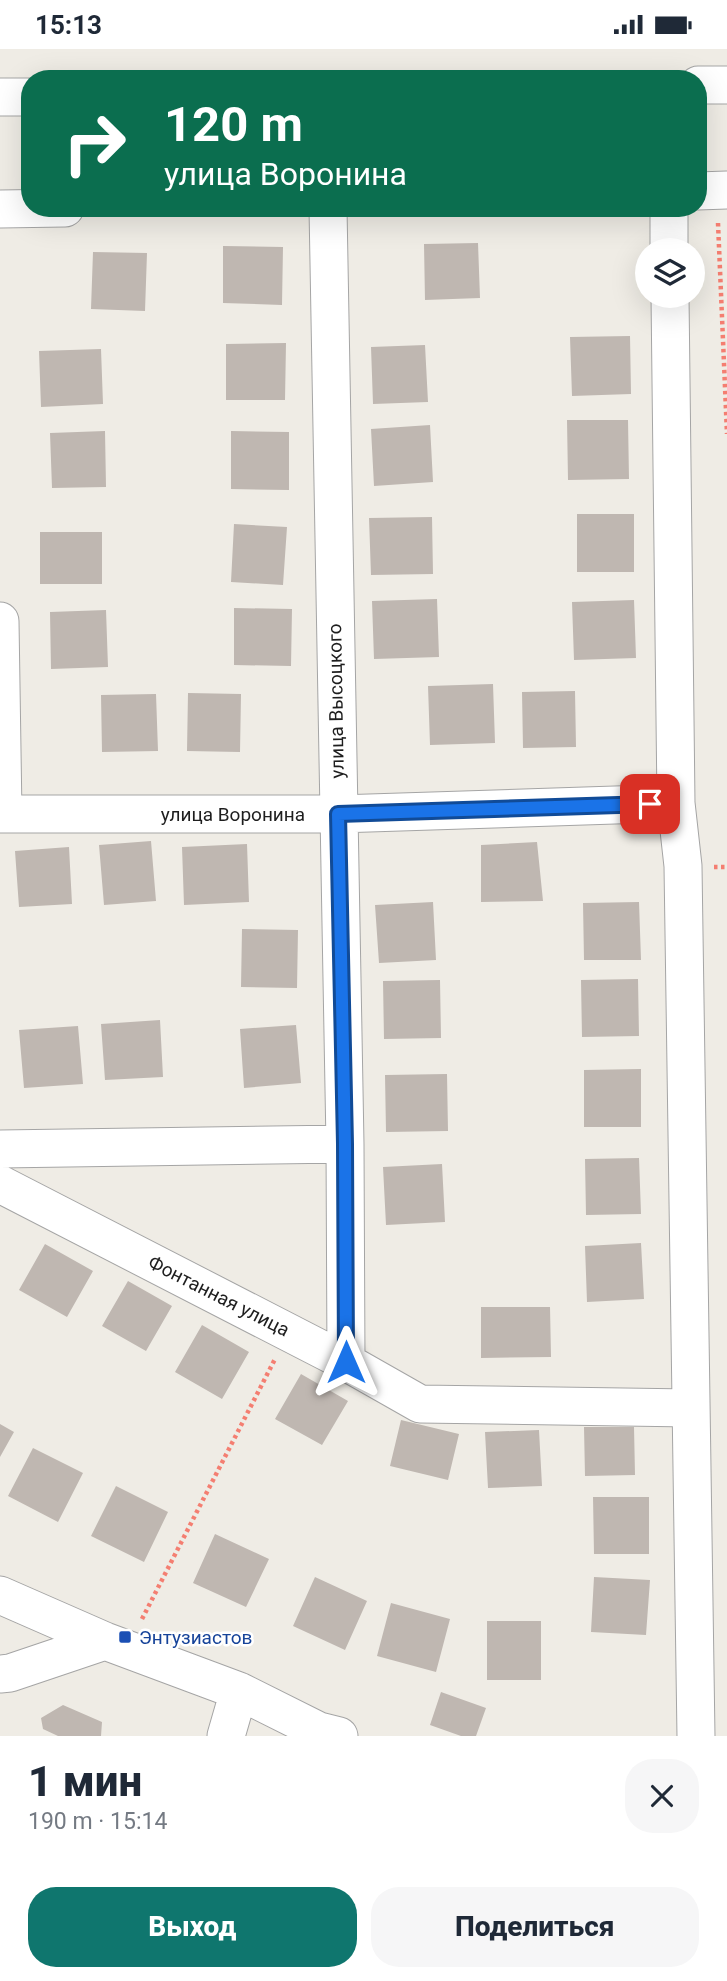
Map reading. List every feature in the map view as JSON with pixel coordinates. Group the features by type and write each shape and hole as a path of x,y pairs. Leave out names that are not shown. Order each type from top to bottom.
{"street":[{"path":"707,85 727,85"},
{"path":"0,97 21,97"},
{"path":"0,209 21,209"},
{"name":"улица Высоцкого","path":"328,217 345,1144 346,1362"},
{"path":"669,217 669,238"},
{"path":"670,308 676,803 683,866 696,1736"},
{"path":"0,621 1,814"},
{"name":"улица Воронина","path":"1,814 338,814 676,803"},
{"path":"0,1149 345,1144"},
{"name":"Фонтанная улица","path":"0,1184 289,1332 420,1404 690,1408"},
{"path":"0,1595 116,1645 239,1691 319,1731 339,1736"},
{"path":"0,1674 116,1645"},
{"path":"226,1736 239,1691"}],"path":[{"path":"714,191 727,434"},
{"path":"116,1645 289,1332"}],"building":[{"path":"478,243 480,298 425,300 424,244"},
{"path":"223,246 283,247 282,305 223,303"},
{"path":"93,252 147,253 145,311 91,309"},
{"path":"630,336 631,394 572,396 570,337"},
{"path":"286,343 285,400 226,400 226,344"},
{"path":"425,345 428,402 373,404 371,347"},
{"path":"101,349 103,404 41,407 39,351"},
{"path":"567,420 628,420 629,479 568,480"},
{"path":"430,425 433,482 374,486 371,429"},
{"path":"105,431 106,487 52,488 50,433"},
{"path":"231,431 289,432 289,490 231,489"},
{"path":"577,514 634,514 634,572 577,572"},
{"path":"432,517 433,574 371,575 369,518"},
{"path":"234,524 287,527 283,585 231,582"},
{"path":"40,532 102,532 102,584 40,584"},
{"path":"437,599 439,657 374,659 372,601"},
{"path":"634,600 636,658 574,660 572,602"},
{"path":"234,608 292,609 291,666 234,665"},
{"path":"106,610 108,667 51,669 50,612"},
{"path":"493,684 495,743 430,745 428,686"},
{"path":"575,691 576,747 523,748 522,692"},
{"path":"188,693 241,694 240,752 187,751"},
{"path":"156,694 158,751 102,752 101,695"},
{"path":"151,841 156,901 104,905 99,845"},
{"path":"537,842 543,901 481,902 481,845"},
{"path":"247,844 249,902 184,905 182,847"},
{"path":"69,847 72,904 19,907 15,851"},
{"path":"433,902 436,960 379,963 375,905"},
{"path":"639,902 641,960 584,960 583,903"},
{"path":"242,929 298,930 297,988 241,987"},
{"path":"638,979 639,1036 582,1037 581,980"},
{"path":"440,980 441,1038 384,1039 383,981"},
{"path":"160,1020 163,1077 105,1080 101,1024"},
{"path":"296,1025 301,1083 244,1088 240,1029"},
{"path":"78,1026 83,1084 24,1088 19,1030"},
{"path":"641,1069 641,1127 584,1127 584,1070"},
{"path":"447,1074 448,1131 386,1132 385,1075"},
{"path":"639,1158 641,1214 586,1215 585,1159"},
{"path":"442,1164 445,1222 386,1225 383,1167"},
{"path":"641,1243 644,1299 587,1302 585,1246"},
{"path":"45,1244 93,1271 67,1317 19,1290"},
{"path":"128,1281 172,1306 146,1351 102,1326"},
{"path":"481,1307 550,1307 551,1357 481,1358"},
{"path":"202,1325 249,1352 222,1399 175,1372"},
{"path":"301,1374 348,1401 322,1445 275,1419"},
{"path":"401,1420 459,1434 448,1480 390,1466"},
{"path":"0,1424 14,1432 0,1457"},
{"path":"584,1427 634,1427 635,1475 585,1476"},
{"path":"539,1430 542,1486 488,1488 485,1432"},
{"path":"33,1448 83,1473 58,1522 8,1496"},
{"path":"116,1486 168,1512 144,1562 91,1536"},
{"path":"593,1497 649,1497 649,1554 594,1554"},
{"path":"215,1534 269,1559 246,1607 193,1583"},
{"path":"315,1577 367,1601 345,1650 293,1626"},
{"path":"594,1577 650,1580 646,1635 591,1632"},
{"path":"391,1603 450,1619 436,1672 377,1656"},
{"path":"487,1621 541,1621 541,1680 487,1680"},
{"path":"441,1692 486,1708 476,1736 461,1736 430,1725"},
{"path":"63,1705 102,1722 101,1736 58,1736 43,1729 41,1718"}],"place":[{"name":"Энтузиастов","path":"125,1637"}],"route":[{"path":"346,1362 345,1144 338,814 650,804"}]}
